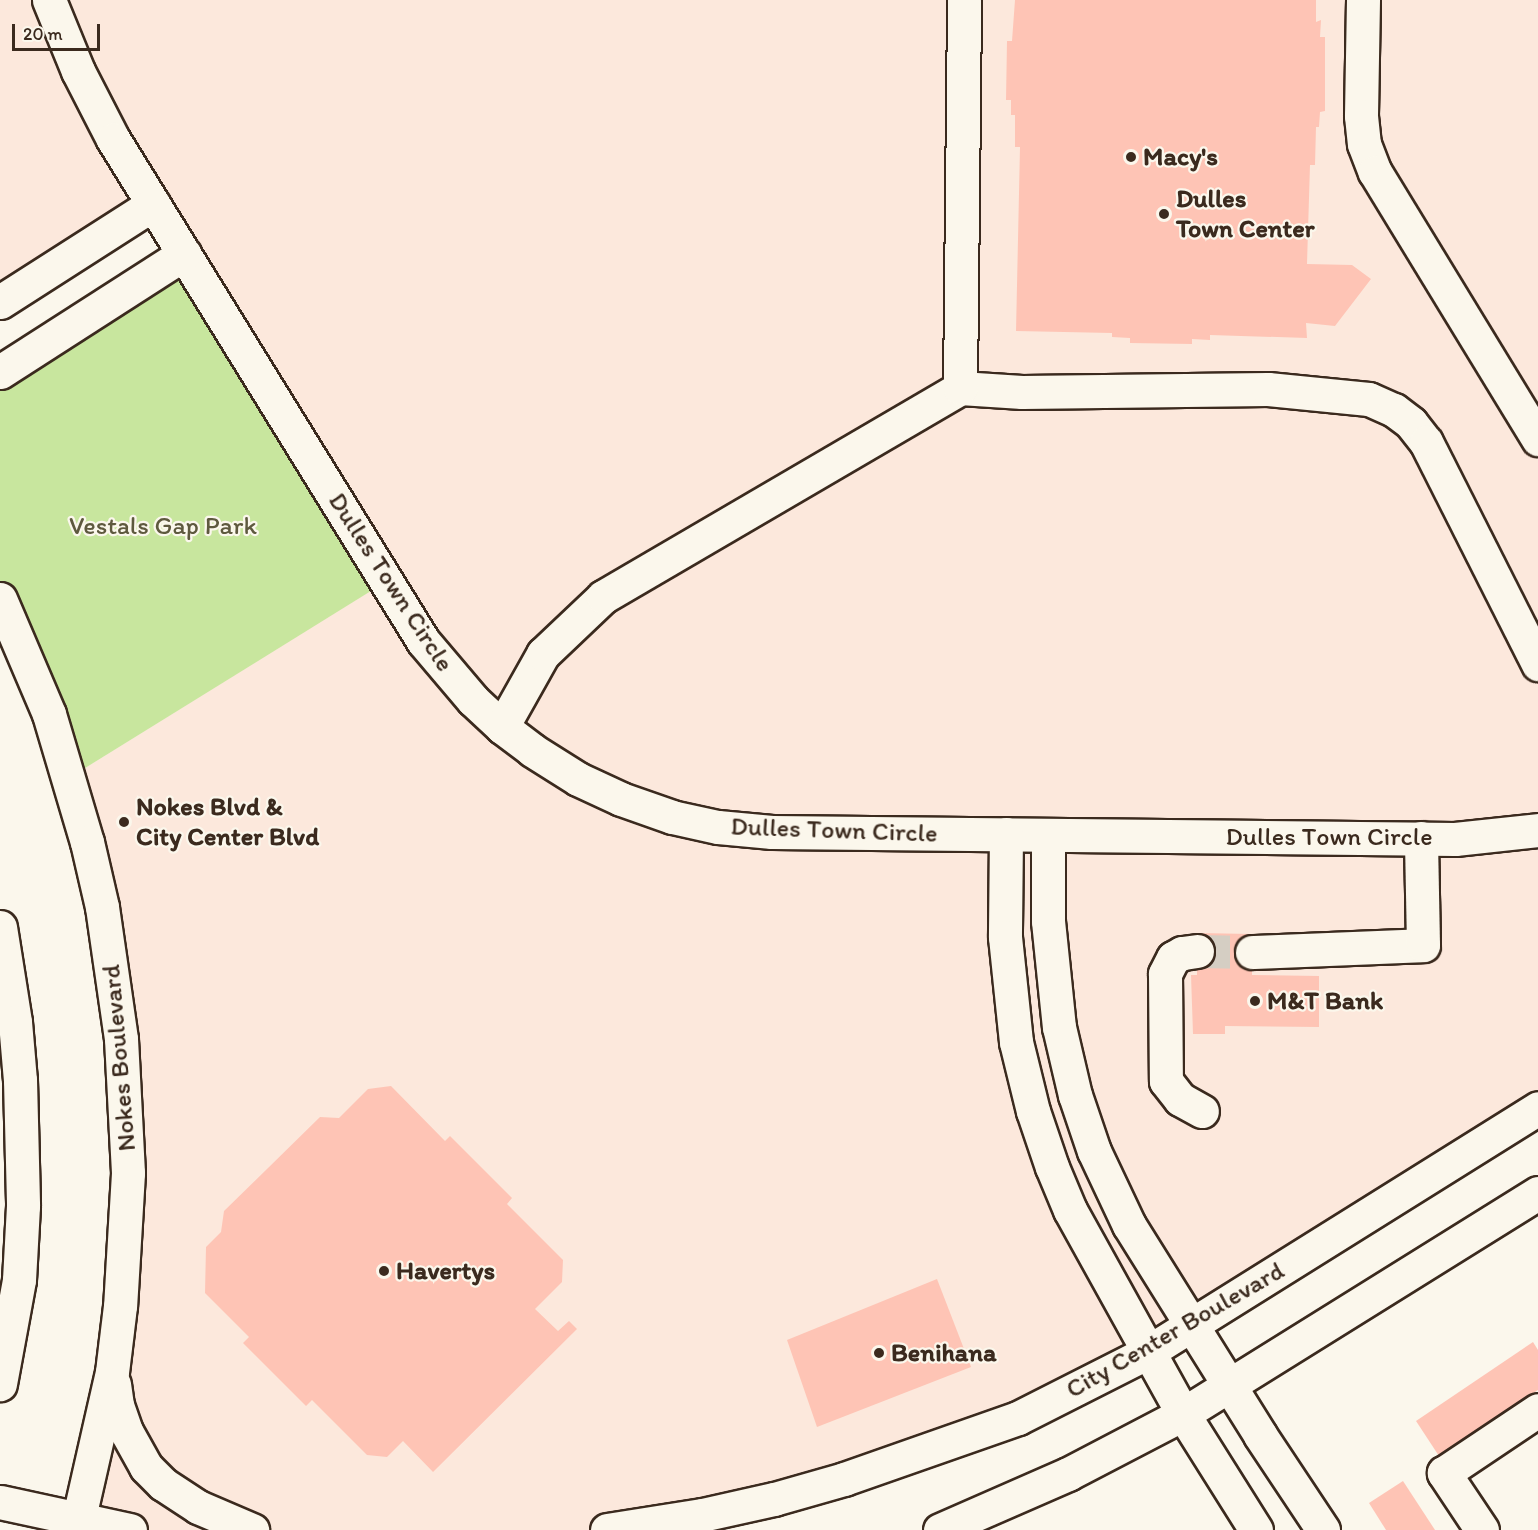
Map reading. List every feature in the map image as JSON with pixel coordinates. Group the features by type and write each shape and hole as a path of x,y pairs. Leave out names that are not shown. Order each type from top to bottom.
{"street":[{"name":"Dulles Town Circle","path":"49,0 78,70 113,138 423,640 473,700 501,726 532,750 589,784 621,799 672,817 772,832 1421,838 1502,835 1538,830"},
{"path":"960,388 964,0"},
{"path":"1363,0 1361,116 1368,154 1375,172 1538,439"},
{"path":"0,302 153,204"},
{"path":"0,372 184,254"},
{"path":"501,726 543,654 603,597 960,388 1022,392 1268,389 1369,399 1394,410 1411,423 1426,442 1538,664"},
{"name":"Nokes Boulevard","path":"0,599 49,714 69,778 102,907 113,973 126,1106 128,1173 120,1306 112,1372 77,1525"},
{"path":"1006,834 1005,937 1008,984 1016,1042 1033,1111 1070,1210 1183,1414 1256,1530"},
{"path":"1048,835 1048,921 1051,968 1059,1027 1075,1095 1094,1151 1129,1225 1231,1385 1260,1435 1323,1530"},
{"path":"1252,952 1424,945 1421,838"},
{"path":"0,927 15,1022 22,1116 23,1206 19,1280 0,1384"},
{"path":"1197,951 1182,953 1173,958 1166,974 1166,1080 1180,1099 1202,1111"},
{"name":"City Center Boulevard","path":"608,1530 702,1515 844,1479 1018,1418 1148,1352 1538,1108"},
{"path":"939,1530 1068,1474 1183,1414 1538,1192"},
{"path":"112,1372 117,1405 126,1431 146,1467 163,1484 188,1501 252,1530"},
{"path":"1482,1530 1444,1473 1538,1410"},
{"path":"0,1502 77,1525 130,1530"}],"shaded area":[{"name":"Dulles Town Center","path":"0,0 1538,0 1538,1108 1018,1418 607,1530 130,1530 79,1521 128,1162 69,778 386,581 153,204 0,302"}],"green space":[{"name":"Vestals Gap Park","path":"184,254 387,581 69,778 0,599 0,372"}],"building":[{"name":"Dulles Town Center","path":"1015,0 1316,0 1316,22 1321,20 1320,37 1325,37 1325,111 1320,112 1319,127 1316,127 1315,165 1310,165 1307,264 1352,265 1371,279 1335,326 1306,323 1307,338 1210,335 1210,340 1192,339 1192,344 1130,343 1130,338 1112,337 1112,333 1016,331 1020,147 1015,147 1015,115 1011,115 1011,100 1006,100 1007,41 1012,41"},
{"name":"M&T Bank","path":"1197,933 1252,934 1252,975 1319,976 1319,1027 1225,1026 1225,1034 1193,1034 1191,975 1197,975"},
{"name":"Havertys","path":"391,1086 445,1141 450,1136 512,1198 507,1204 563,1260 562,1282 535,1309 558,1331 569,1321 577,1329 433,1472 403,1441 387,1457 367,1455 312,1400 306,1406 243,1343 249,1337 205,1293 206,1247 221,1232 224,1211 320,1117 339,1118 368,1089"},
{"name":"Benihana","path":"937,1279 971,1367 817,1427 787,1340"},
{"path":"1533,1342 1538,1350 1538,1390 1439,1456 1416,1421"},
{"path":"1403,1481 1435,1530 1386,1530 1369,1503"}],"tunnel":[{"path":"1197,951 1252,952"}],"place":[{"name":"Macy's","path":"1131,157"},
{"name":"Dulles Town Center","path":"1164,214"},
{"name":"Nokes Blvd & City Center Blvd","path":"124,822"},
{"name":"M&T Bank","path":"1255,1001"},
{"name":"Havertys","path":"384,1271"},
{"name":"Benihana","path":"879,1353"}]}
